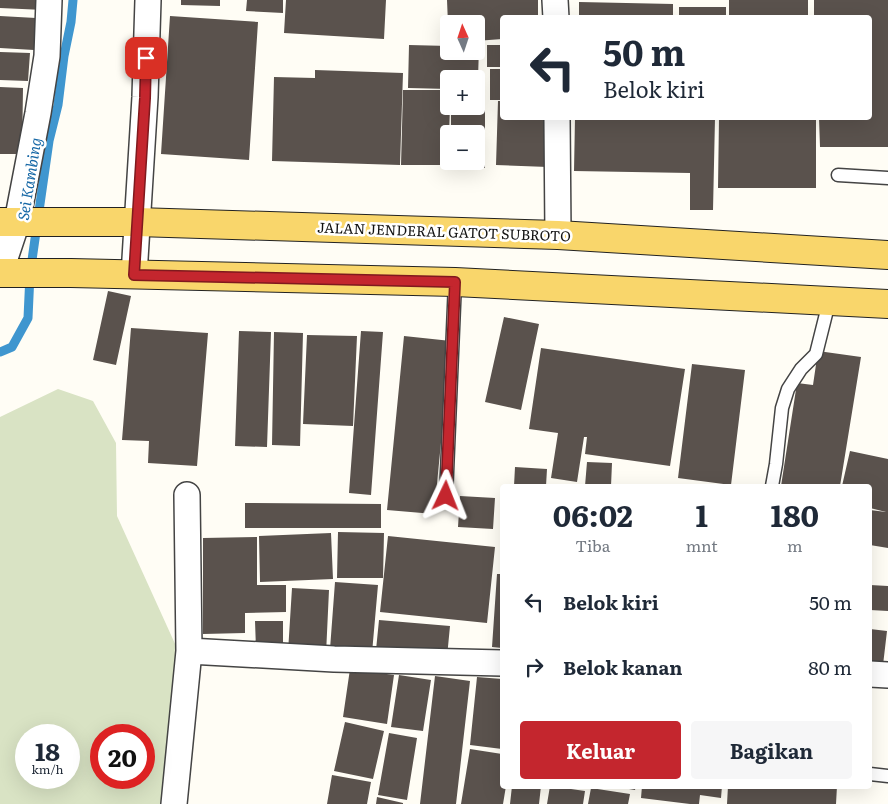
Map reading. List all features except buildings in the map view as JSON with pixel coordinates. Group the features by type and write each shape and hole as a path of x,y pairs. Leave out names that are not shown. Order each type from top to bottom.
{"main road":[{"name":"JALAN JENDERAL GATOT SUBROTO","path":"12,222 137,222 558,235 888,255"},
{"path":"2,273 455,282 888,304"}],"street":[{"path":"2,273 38,113 47,56 49,0"},
{"path":"134,275 145,98 148,0"},
{"path":"555,0 556,15"},
{"path":"557,120 558,235"},
{"path":"174,804 189,651 187,495"},
{"path":"189,651 334,659 500,663"},
{"path":"872,674 888,675"}],"lane":[{"path":"838,175 888,178"},
{"path":"446,496 455,282"},
{"path":"772,484 782,408 788,389 801,369 816,354 829,302"},
{"path":"872,774 888,776"}],"green space":[{"path":"58,389 93,401 116,443 117,516 186,668 168,804 0,804 0,417"}],"waterway":[{"name":"Sei Kambing","path":"0,352 12,347 28,318 30,274 49,141 58,105 73,0"}],"route":[{"path":"146,58 134,275 455,282 446,496"}]}
